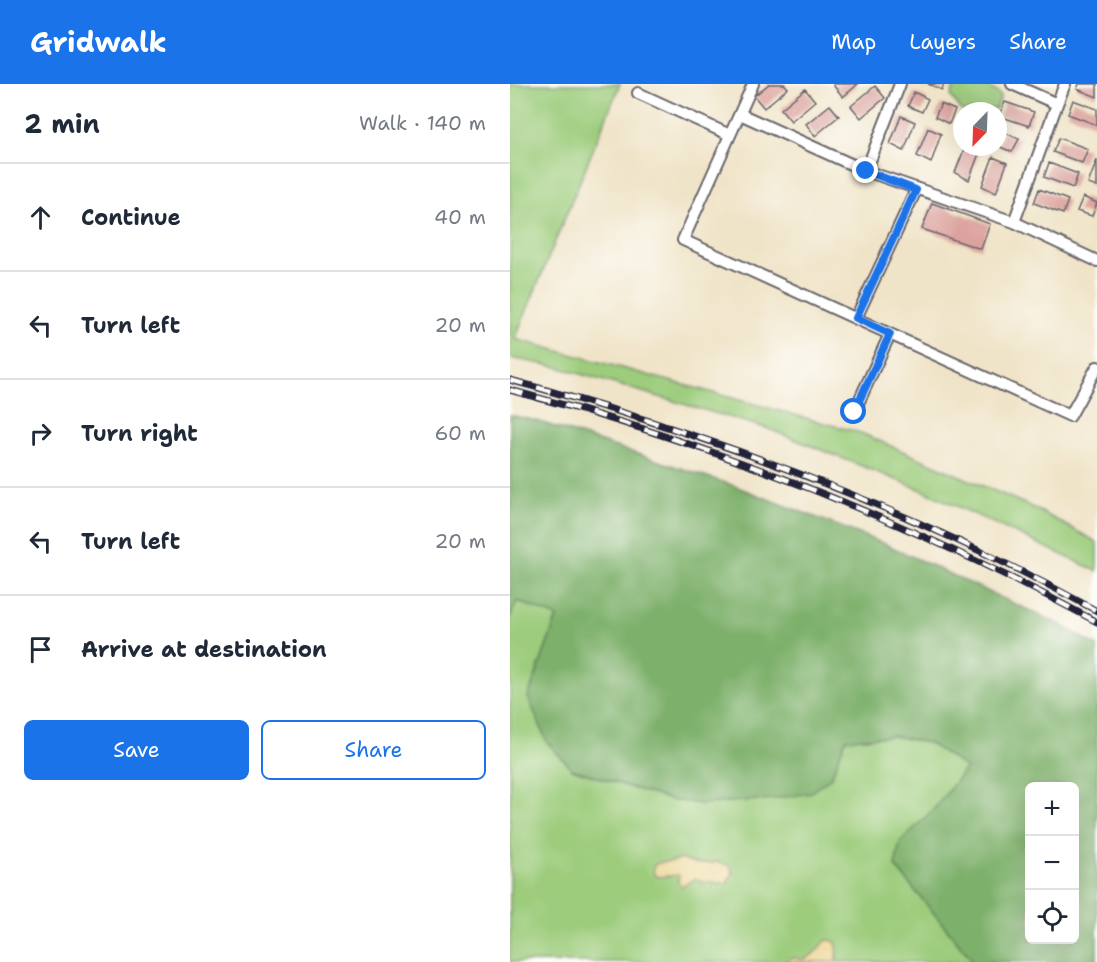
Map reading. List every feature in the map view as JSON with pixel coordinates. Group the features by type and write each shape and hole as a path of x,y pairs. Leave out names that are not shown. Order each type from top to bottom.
{"lane":[{"path":"753,84 683,240 1070,416 1097,367"},
{"path":"866,171 900,84"},
{"path":"1012,84 1057,104"},
{"path":"1014,222 1065,84"},
{"path":"638,93 730,135"},
{"path":"740,114 866,171 1014,222 1097,261"},
{"path":"856,318 916,190"},
{"path":"854,412 890,334"}],"green space":[{"path":"510,84 620,84 515,339 861,433 1034,508 1097,542 1097,571 922,490 766,428 553,366 510,358"},
{"path":"955,84 969,84 991,89 1001,96 999,102 955,102 951,96"},
{"path":"510,415 537,421 732,485 885,544 1061,625 1097,646 1097,962 974,962 895,866 900,842 936,807 966,768 929,743 894,736 846,739 831,777 810,793 773,799 702,804 671,800 572,769 547,742 528,697 557,617 517,601 510,618"},
{"path":"516,600 557,617 528,697 572,769 671,800 702,804 831,777 846,739 894,736 929,743 966,768 936,807 901,842 895,866 974,962 510,962 510,618"}],"sand":[{"path":"680,859 698,864 718,862 730,866 733,873 727,883 704,882 695,879 682,886 678,883 679,875 658,877 654,875 653,867 656,865"},
{"path":"827,940 834,941 837,945 837,962 787,962 790,958 805,959"}],"building":[{"path":"769,84 784,84 788,88 764,108 754,96"},
{"path":"858,84 843,97 833,85"},
{"path":"928,84 944,84 942,90"},
{"path":"1079,84 1097,84 1097,97 1077,89"},
{"path":"875,86 885,98 861,118 851,106"},
{"path":"805,89 815,101 791,121 781,109"},
{"path":"914,92 928,99 922,112 908,106"},
{"path":"1073,100 1097,109 1097,125 1068,114"},
{"path":"1007,103 1034,112 1029,126 1007,119"},
{"path":"941,104 953,109 949,124 935,117"},
{"path":"830,105 839,116 815,136 806,124"},
{"path":"901,116 915,122 904,151 890,144"},
{"path":"928,128 941,134 931,163 917,156"},
{"path":"1007,133 1019,139 1012,152 1007,150"},
{"path":"1059,138 1088,149 1082,163 1053,152"},
{"path":"962,156 978,156 969,180 955,173"},
{"path":"993,157 1007,163 996,193 982,186"},
{"path":"1097,160 1097,187 1088,184"},
{"path":"1049,163 1078,174 1073,188 1044,177"},
{"path":"1039,189 1068,200 1063,214 1034,203"},
{"path":"1083,197 1097,203 1092,216 1077,211"},
{"path":"932,203 990,224 981,249 922,229"}],"railway":[{"path":"510,380 661,425 810,478 956,540 1097,611"},
{"path":"510,390 662,435 810,489 956,551 1097,622"}],"route":[{"path":"854,412 890,334 856,318 916,190 866,171"}]}
